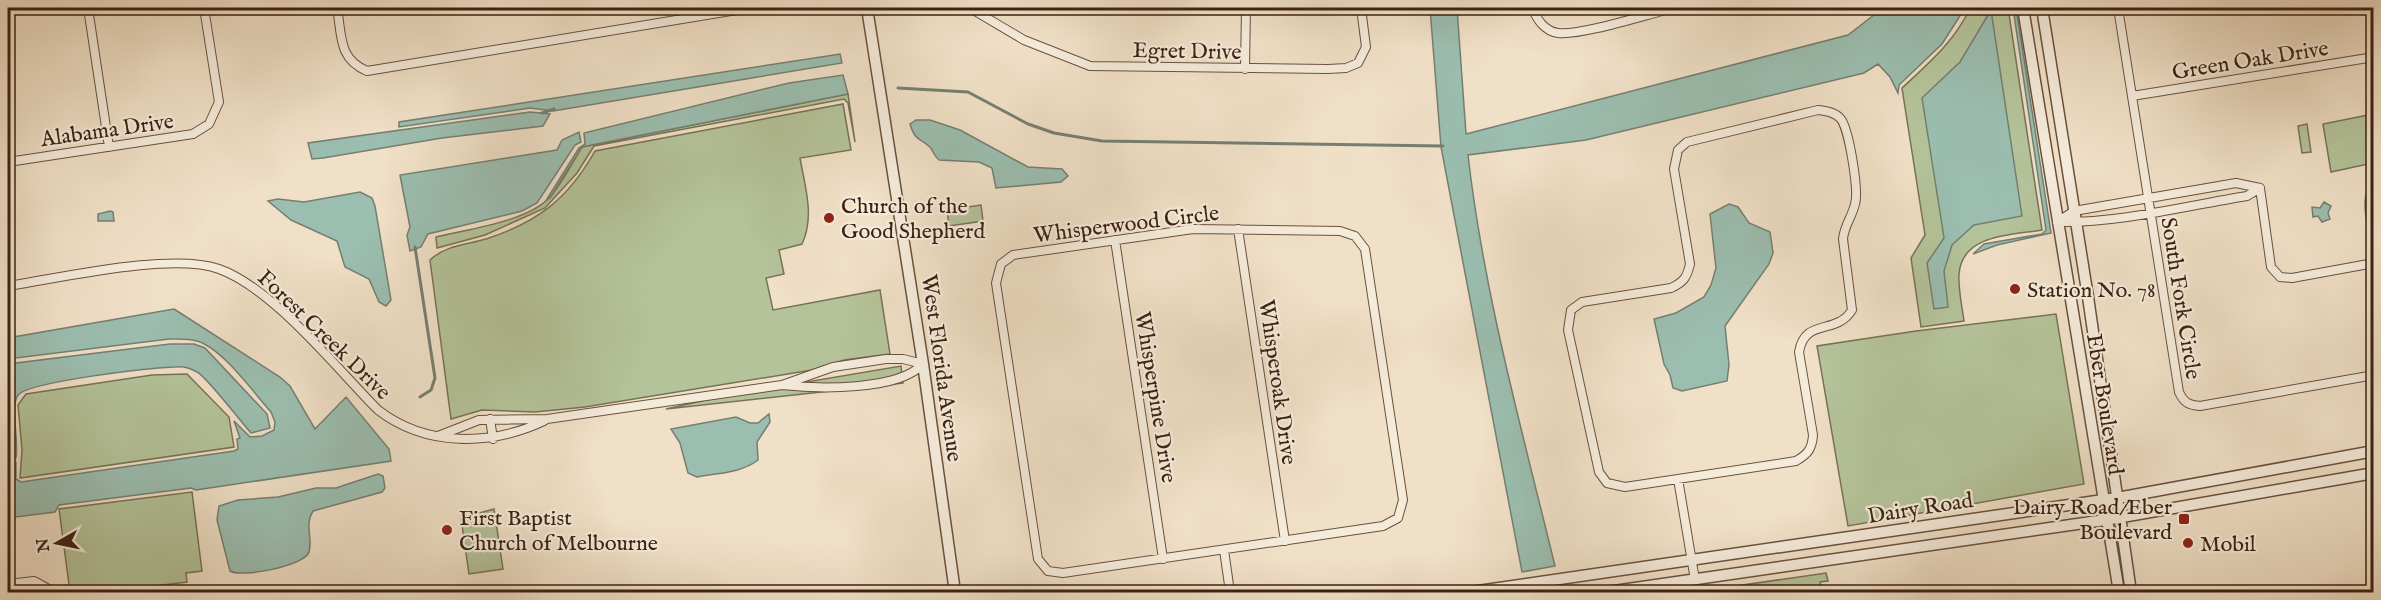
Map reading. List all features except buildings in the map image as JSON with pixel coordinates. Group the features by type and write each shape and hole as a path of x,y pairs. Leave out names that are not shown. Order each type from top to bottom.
{"street":[{"path":"88,8 109,147"},
{"name":"Alabama Drive","path":"8,162 193,135 209,124 219,102 204,8"},
{"path":"337,8 345,54 354,66 367,71 749,8"},
{"name":"West Florida Avenue","path":"867,8 923,364 955,592"},
{"name":"Egret Drive","path":"970,8 1024,40 1090,66 1245,69 1328,69 1346,68 1358,63 1366,47 1361,8"},
{"path":"1245,69 1246,8"},
{"path":"1533,8 1539,22 1556,33 1574,32 1674,8"},
{"name":"Eber Boulevard","path":"2023,8 2105,520 2119,592"},
{"name":"Eber Boulevard","path":"2042,8 2131,592"},
{"name":"South Fork Circle","path":"2118,8 2179,392 2190,405 2200,406 2373,375"},
{"name":"Green Oak Drive","path":"2132,96 2373,57"},
{"path":"1818,110 1829,112 1840,118 1846,128 1856,192 1856,203 1844,229 1843,239 1852,310 1838,325 1817,328 1807,333 1801,341 1799,352 1813,435 1812,446 1807,455 1796,461 1678,479 1617,486 1607,483 1599,472 1568,319 1571,310 1582,302 1671,288 1682,283 1688,275 1690,264 1674,169 1678,150 1688,142 1818,110"},
{"path":"2057,222 2147,198 2236,183 2260,188"},
{"path":"2074,217 2149,213 2247,196 2260,188"},
{"path":"2260,188 2271,267 2280,277 2292,278 2373,263"},
{"name":"Whisperwood Circle","path":"1192,229 1340,231 1355,236 1365,249 1403,500 1398,518 1383,526 1285,541 1063,573 1048,571 1038,559 996,283 1001,264 1012,255 1115,240 1192,229"},
{"name":"Whisperoak Drive","path":"1238,229 1285,541"},
{"name":"Whisperpine Drive","path":"1115,240 1164,559"},
{"name":"Forest Creek Drive","path":"8,286 153,264 190,263 218,268 259,290 378,410 396,424 438,436 493,439 519,433 547,419"},
{"name":"Forest Creek Drive","path":"438,436 479,420 547,419 783,384 833,367 886,359 903,359 923,364"},
{"name":"Forest Creek Drive","path":"783,384 806,387 891,380 916,371 923,364"},
{"path":"490,419 493,439"},
{"name":"Dairy Road","path":"1471,592 2118,498 2373,451"},
{"name":"Dairy Road","path":"1607,592 2105,520 2373,473"},
{"path":"1678,479 1695,580"},
{"path":"1224,550 1230,592"},
{"path":"8,584 34,580 54,592"}],"shaded area":[{"path":"1430,8 1457,8 1466,134 1848,35 1883,8 1965,8 1942,44 1899,85 1898,93 1890,77 1878,64 1864,73 1586,140 1468,155 1494,311 1555,566 1522,572 1441,147"},
{"path":"1970,8 2008,8 2042,230 1990,239 1969,251 1962,261 1959,274 1964,321 1921,327 1911,258 1925,235 1902,88 1949,41"},
{"path":"2013,8 2016,8 2051,233 1997,245 1973,254 1984,244 2042,234 2046,230"},
{"path":"1991,10 2022,216 1974,225 1952,245 1944,271 1948,307 1934,309 1927,263 1944,238 1922,98 1960,62"},
{"path":"840,54 842,63 553,111 530,108 399,127 399,122"},
{"path":"843,75 848,94 582,147 550,198 547,199 579,148 585,144 584,133 789,83"},
{"path":"848,94 855,142 848,103 844,99 594,146 577,173 545,208 485,235 437,248 436,237 496,224 539,206 558,186 582,147"},
{"path":"843,104 851,150 800,158 808,201 806,233 802,244 779,250 784,274 766,278 773,310 880,290 890,354 844,360 812,370 585,407 535,412 482,410 451,419 430,260 436,255 449,248 505,232 550,207 574,183 595,151"},
{"path":"530,112 550,114 543,126 442,138 323,158 312,159 308,143"},
{"path":"2373,114 2373,163 2331,172 2323,124"},
{"path":"916,120 930,120 960,130 1028,167 1062,169 1068,176 1061,182 996,188 992,168 979,162 939,160 930,147 914,133 910,124"},
{"path":"2307,124 2311,152 2302,153 2298,126"},
{"path":"579,132 581,142 575,145 537,203 522,211 428,234 421,247 410,251 407,235 410,227 400,175 557,150 562,140"},
{"path":"2373,190 2373,240 2367,224 2365,206 2366,194"},
{"path":"360,192 372,198 375,206 391,300 386,306 379,302 369,279 345,267 337,241 291,220 268,201 278,199 304,202"},
{"path":"2324,202 2331,206 2328,213 2330,219 2322,222 2318,216 2313,217 2312,207 2320,208"},
{"path":"1729,204 1738,207 1749,223 1770,232 1773,253 1769,264 1725,326 1729,365 1727,381 1682,391 1673,388 1664,364 1654,319 1676,313 1704,297 1711,285 1716,268 1710,214"},
{"path":"981,205 983,221 949,226 947,210"},
{"path":"113,212 114,221 98,221 98,214"},
{"path":"174,309 280,377 290,386 315,429 346,397 389,449 391,461 196,490 191,488 59,505 55,512 8,518 8,469 16,463 16,479 21,482 234,451 238,449 237,439 240,438 234,421 250,437 262,436 274,430 275,422 271,412 237,372 217,352 194,340 169,339 8,359 8,338"},
{"path":"2056,314 2084,484 1848,526 1817,346"},
{"path":"170,344 194,344 205,348 267,414 270,428 251,433 208,382 189,368 118,372 44,385 18,395 15,407 16,458 8,465 8,364"},
{"path":"901,366 903,383 666,409 724,396"},
{"path":"187,374 229,417 234,447 20,478 22,450 18,405 26,394 152,375"},
{"path":"769,414 770,422 757,442 758,460 744,468 729,472 697,477 688,473 680,443 671,429 736,417 750,423 758,423"},
{"path":"378,474 383,476 385,488 382,492 313,511 309,521 309,552 305,557 285,566 259,572 230,571 217,520 219,506 238,500 278,497 316,488 336,488"},
{"path":"192,492 202,571 186,573 187,582 105,592 70,592 59,509"},
{"path":"494,509 503,569 469,574 461,518"},
{"path":"1826,573 1828,581 1820,582 1822,592 1707,592 1708,590"}],"waterway":[{"path":"898,88 968,92 1028,124 1054,133 1102,141 1443,146"},
{"path":"542,113 554,109"},
{"path":"415,247 435,378 431,390 420,397"}],"place":[{"name":"Church of the Good Shepherd","path":"829,218"},
{"name":"Station No. 78","path":"2015,289"},
{"name":"Dairy Road/Eber Boulevard","path":"2184,519"},
{"name":"First Baptist Church of Melbourne","path":"447,530"},
{"name":"Mobil","path":"2188,543"}]}
